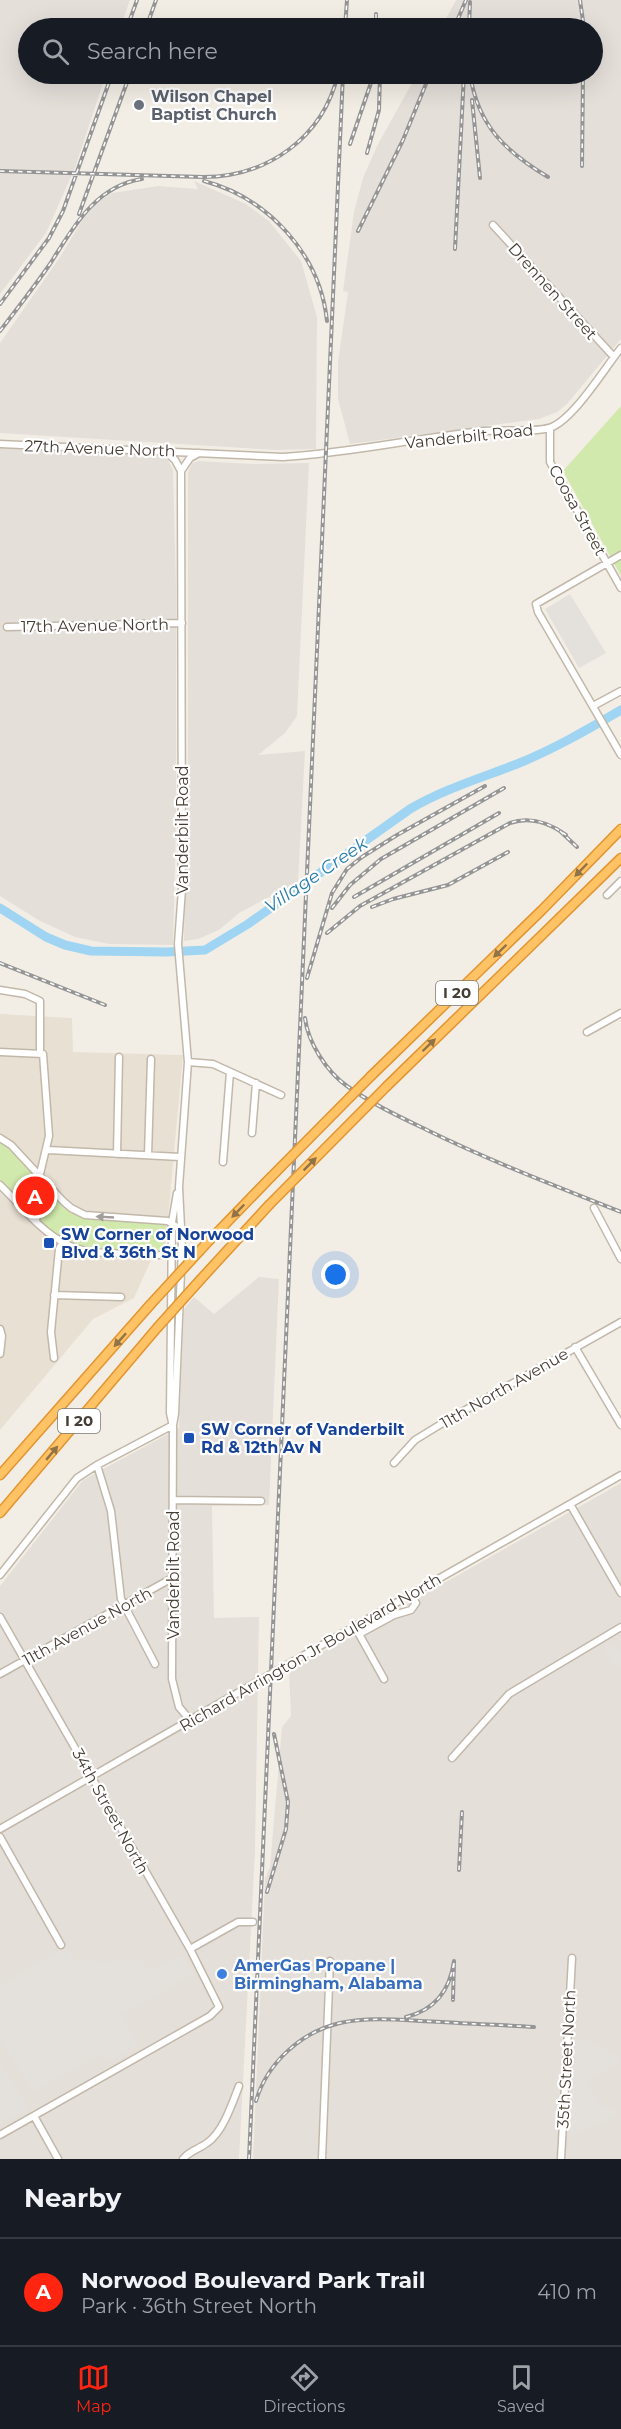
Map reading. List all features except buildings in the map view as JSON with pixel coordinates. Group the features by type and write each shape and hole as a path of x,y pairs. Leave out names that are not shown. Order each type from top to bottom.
{"highway":[{"name":"I 20","path":"0,1472 205,1245 371,1076 621,830"},
{"name":"I 20","path":"0,1513 157,1328 269,1205 387,1086 621,858"},
{"path":"0,1519 30,1479"}],"street":[{"name":"Drennen Street","path":"493,225 614,357"},
{"name":"Vanderbilt Road","path":"201,452 283,457 314,455 484,431 550,428 562,421 573,410 621,348"},
{"name":"Coosa Street","path":"550,428 550,462 621,588"},
{"name":"27th Avenue North","path":"0,444 201,452"},
{"path":"165,451 181,471 190,458 201,452"},
{"name":"Vanderbilt Road","path":"181,471 182,889 177,944 188,1062 179,1187 182,1248 173,1425 172,1679 179,1707 190,1720"},
{"path":"621,555 536,604 538,612 621,755"},
{"name":"17th Avenue North","path":"8,627 182,623"},
{"path":"594,708 621,691"},
{"path":"607,895 621,881"},
{"path":"0,990 25,994 40,1001 40,1052 43,1054 49,1130 48,1150 40,1174 36,1222"},
{"path":"587,1032 621,1013"},
{"path":"0,1052 43,1054"},
{"path":"117,1154 118,1057"},
{"path":"148,1155 151,1059"},
{"path":"188,1062 213,1064 281,1095"},
{"path":"223,1162 230,1072"},
{"path":"252,1133 256,1083"},
{"path":"0,1138 11,1145 71,1209 85,1215 172,1222 182,1230"},
{"path":"48,1150 180,1156"},
{"path":"0,1185 36,1222 62,1243 83,1250 155,1255 171,1255 182,1248"},
{"name":"Vanderbilt Road","path":"173,1425 170,1413 171,1255 172,1222 179,1187"},
{"path":"159,1220 168,1214 175,1201"},
{"path":"594,1208 621,1259"},
{"path":"54,1358 51,1332 59,1249 62,1243"},
{"path":"155,1255 166,1262 171,1269"},
{"path":"54,1295 121,1297"},
{"name":"11th North Avenue","path":"394,1463 415,1440 621,1322"},
{"path":"0,1329 2,1336 0,1354"},
{"path":"575,1347 621,1425"},
{"path":"0,1575 77,1478 173,1425"},
{"path":"96,1466 111,1511 123,1606 155,1664"},
{"name":"Richard Arrington Jr Boulevard North","path":"0,1829 621,1475"},
{"path":"173,1500 261,1501"},
{"path":"570,1504 621,1593"},
{"name":"11th Avenue North","path":"0,1674 174,1577"},
{"path":"384,1679 359,1634 394,1615 411,1611 416,1603 411,1595"},
{"name":"34th Street North","path":"0,1617 190,1949 219,2007 210,2016 34,2116"},
{"path":"452,1758 509,1694 621,1627"},
{"path":"0,1837 61,1946"},
{"path":"190,1949 238,1922 253,1922"},
{"name":"35th Street North","path":"561,2159 572,1958"},
{"path":"322,2159 330,1961"},
{"path":"183,2159 212,2138 226,2119 238,2086"},
{"path":"0,2135 34,2116 58,2159"}],"shaded area":[{"path":"0,0 130,0 124,18 18,18 18,84 103,84 75,168 46,233 0,294"},
{"path":"456,0 621,0 621,339 567,404 557,412 539,419 350,444 338,399 338,362 348,292 343,291 354,212 363,178 377,146 411,84 603,84 603,18 446,18"},
{"path":"194,181 246,204 269,221 301,261 317,317 316,449 276,450 0,433 0,343 60,257 83,219 97,203 112,193 158,186 198,189"},
{"path":"0,448 159,455 168,460 173,470 176,587 176,823 173,945 109,944 75,937 40,921 0,896"},
{"path":"199,461 253,464 309,463 297,716 285,733 258,755 305,751 298,882 239,913 219,930 198,939 184,941 188,753 188,472 192,463"},
{"path":"570,594 606,653 579,668 545,609"},
{"path":"0,1014 72,1018 73,1052 183,1055 165,1251 151,1260 134,1298 93,1319 0,1430"},
{"path":"259,1277 279,1279 269,1505 212,1506 214,1618 259,1617 255,1851 239,2159 0,2159 0,1586 83,1480 179,1428 184,1309 194,1297 214,1314"},
{"path":"621,1483 621,2159 253,2159 265,1878 270,1867 282,1727 291,1716 289,1671"},
{"path":"614,1643 621,1655 621,1665 615,1668 604,1648"},
{"path":"66,1948 74,1960 107,1962 129,1958 141,1962 151,1971 182,1956 193,1974 131,2009 119,2013 139,2045 106,2062 99,2054 32,2092 0,2036 0,1985"},
{"path":"584,2036 620,2060 586,2084 605,2110 612,2105 619,2115 570,2137 575,2046"},
{"path":"0,2061 28,2109 0,2124"}],"green space":[{"path":"621,406 621,576 563,471"},
{"path":"0,1141 10,1146 69,1210 83,1217 166,1225 163,1253 84,1247 71,1243 48,1230 0,1182"}],"waterway":[{"name":"Village Creek","path":"0,908 46,937 65,945 91,951 205,950 248,924 410,809 449,790 544,752 621,710"}],"railway":[{"path":"131,18 137,0"},
{"path":"150,18 156,0"},
{"path":"346,18 347,0"},
{"path":"458,18 466,0"},
{"path":"580,0 583,18"},
{"path":"469,18 470,2"},
{"path":"0,304 49,238 63,211 108,84"},
{"path":"79,214 126,84"},
{"path":"0,171 203,177 249,170 289,150 306,135 320,117 335,84"},
{"path":"249,2159 343,84"},
{"path":"350,144 371,84"},
{"path":"367,153 379,110 380,84"},
{"path":"358,231 403,140 426,84"},
{"path":"455,249 463,84"},
{"path":"472,84 480,108 496,135 519,157 548,177"},
{"path":"582,166 583,84"},
{"path":"472,100 480,178"},
{"path":"0,331 38,281 77,223 98,199 125,183 142,179"},
{"path":"204,181 227,189 249,201 287,232 314,273 327,321"},
{"path":"307,978 332,893 347,869 397,835 485,786"},
{"path":"332,908 350,885 381,859 504,788"},
{"path":"354,897 499,813"},
{"path":"327,933 360,906 510,823 525,820 540,822 566,835"},
{"path":"560,831 577,847"},
{"path":"372,907 393,899 448,885 508,852"},
{"path":"0,963 105,1005"},
{"path":"305,1018 314,1047 332,1073 366,1099 475,1152 621,1212"},
{"path":"267,1892 286,1829 288,1802 274,1734"},
{"path":"459,1870 462,1812"},
{"path":"406,2017 433,2004 445,1990 454,1961 453,2000"},
{"path":"256,2101 268,2074 288,2051 312,2034 340,2023 391,2020 534,2027"}],"place":[{"name":"Wilson Chapel Baptist Church","path":"139,105"},
{"name":"Norwood Boulevard Park Trail","path":"35,1196"},
{"name":"SW Corner of Norwood Blvd & 36th St N","path":"49,1243"},
{"name":"SW Corner of Vanderbilt Rd & 12th Av N","path":"189,1438"},
{"name":"AmerGas Propane | Birmingham, Alabama","path":"222,1974"}]}
